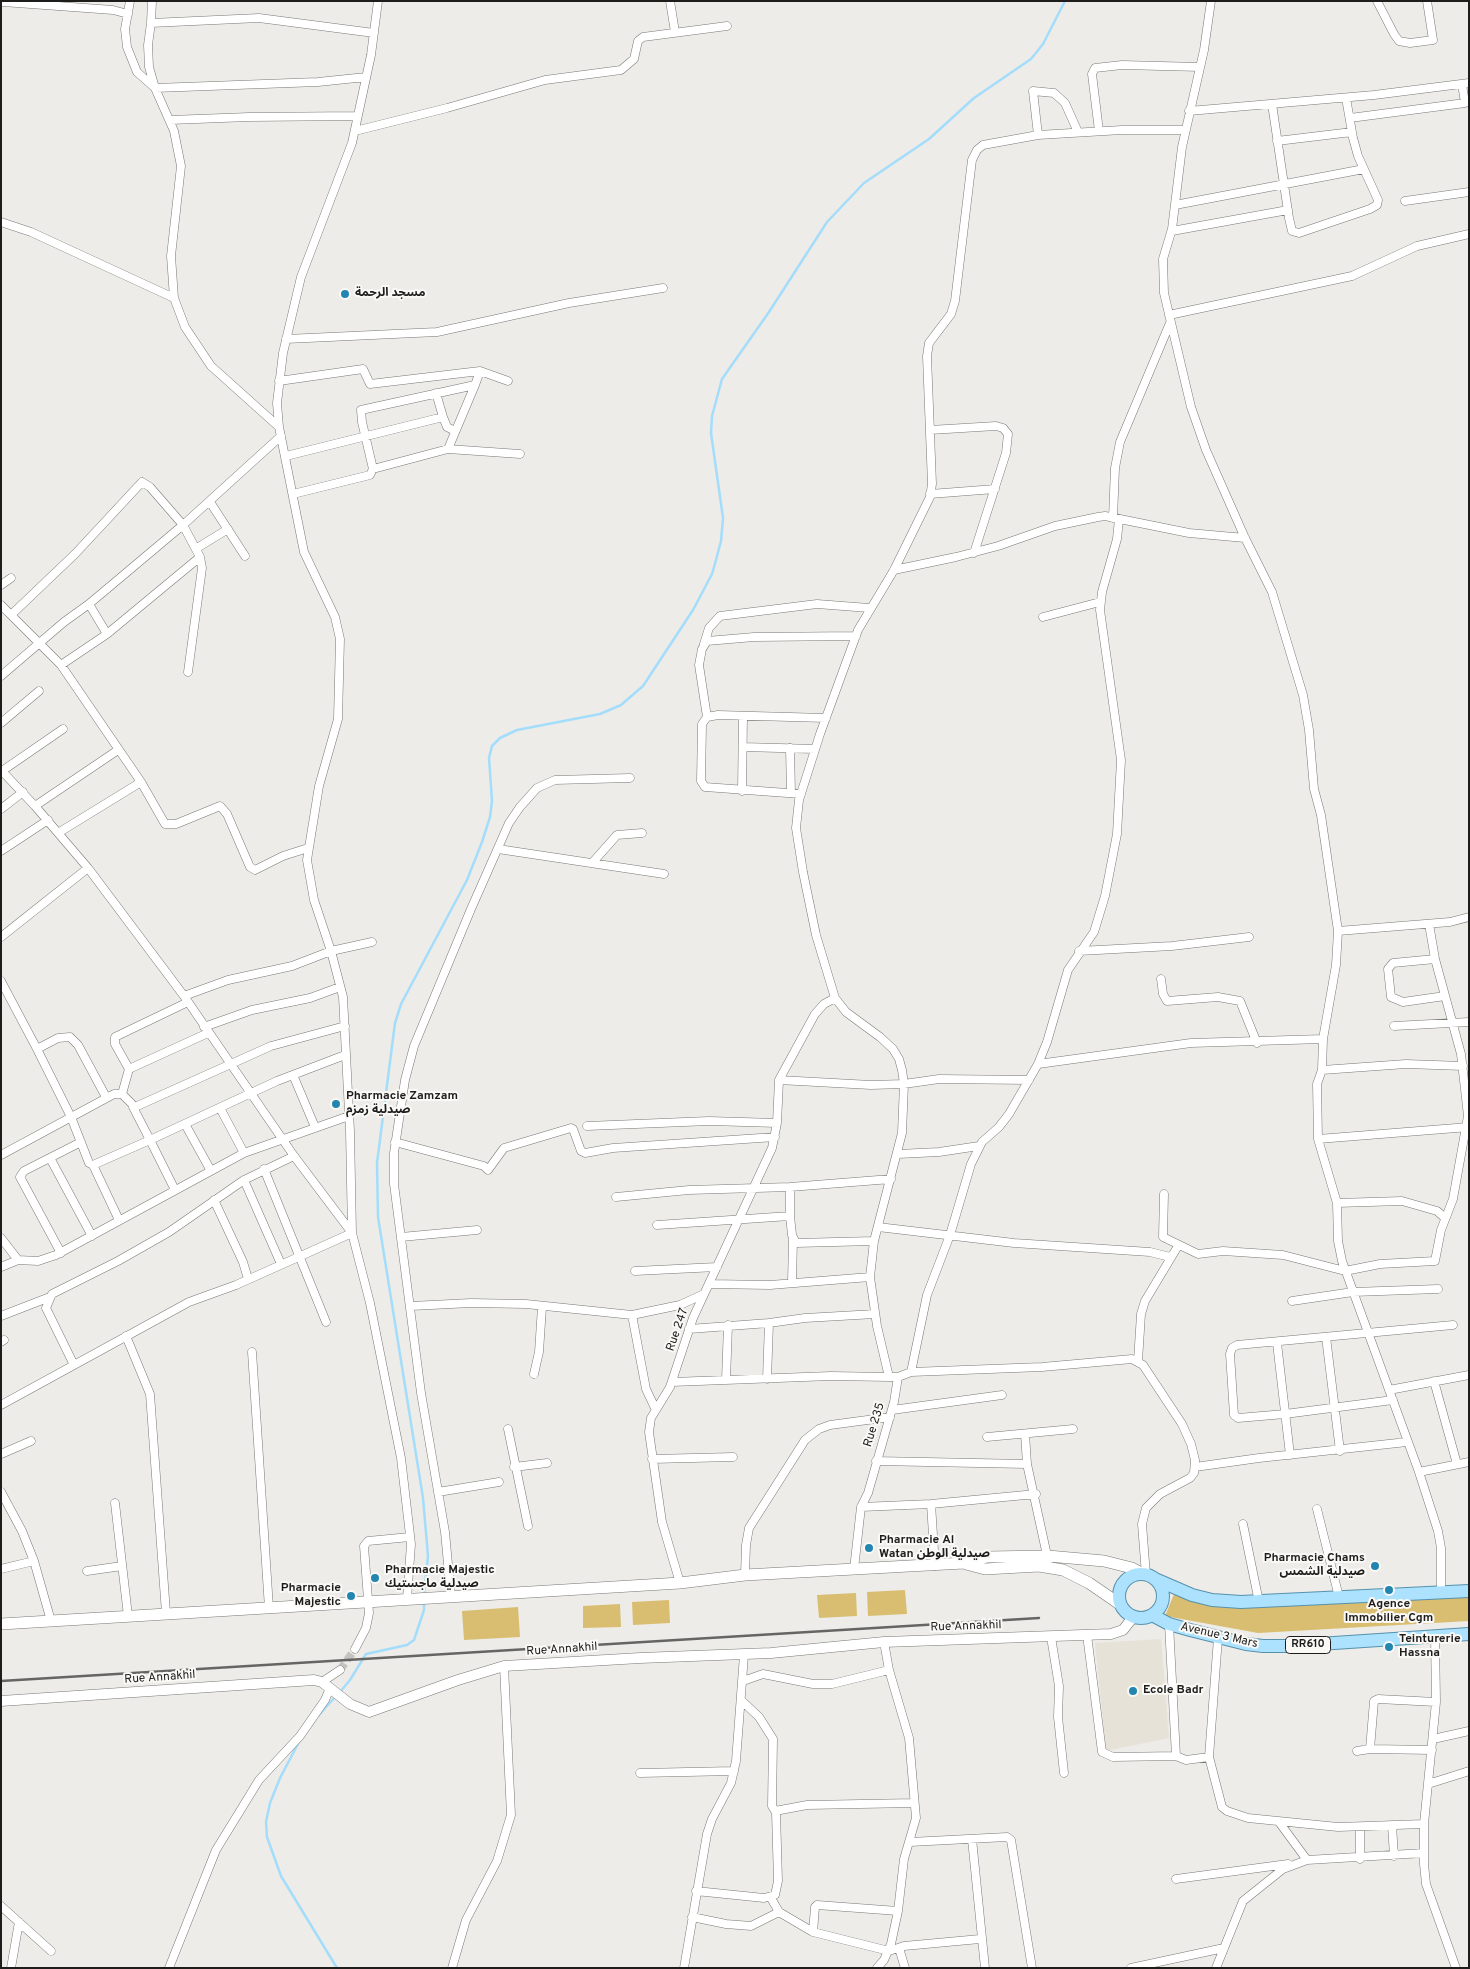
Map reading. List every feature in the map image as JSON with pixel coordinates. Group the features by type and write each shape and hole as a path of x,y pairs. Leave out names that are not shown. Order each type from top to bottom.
{"main road":[{"path":"1,1624 680,1583 745,1575 935,1566 964,1563 987,1557 1048,1561 1104,1561 1132,1568 1176,1589 1212,1600 1259,1602 1469,1591"},
{"path":"1048,1561 1080,1578 1121,1605 1134,1616 1152,1615 1160,1606 1163,1595 1148,1576 1135,1575 1123,1583 1120,1590 1121,1605"},
{"name":"Avenue 3 Mars","path":"1152,1615 1169,1624 1246,1644 1289,1646 1469,1634"}],"street":[{"path":"130,1 125,41 131,61 140,76 155,88 318,82 366,77"},
{"path":"152,1 152,24 148,56 155,88 178,143 181,166 172,256 174,298 189,334 211,366 279,427"},
{"path":"378,1 374,33 355,131 348,155 307,257 286,339 277,403 279,427 304,552 335,617 340,639 338,718 323,765 308,848 308,871 340,987 345,1026 352,1233 370,1303 401,1458 410,1537 411,1598"},
{"path":"670,1 675,32"},
{"path":"1210,1 1200,67 1185,130 1172,231 1163,258 1164,293 1190,407 1206,450 1245,538 1272,592 1303,695 1309,730 1314,789 1321,815 1338,931 1336,965 1322,1039 1322,1070 1317,1084 1318,1138 1337,1203 1338,1241 1345,1270 1419,1472 1441,1548 1441,1593"},
{"path":"1377,1 1394,34 1400,41 1410,42 1433,40 1427,1"},
{"path":"2,2 113,10 128,14"},
{"path":"152,24 259,18 374,33"},
{"path":"355,131 447,108 546,80 621,70 634,59 640,38 727,26"},
{"path":"1099,131 1092,74 1095,68 1122,65 1200,67"},
{"path":"1189,111 1346,98 1465,84 1467,102 1350,118"},
{"path":"1038,135 1033,91 1054,93 1065,103 1078,132"},
{"path":"1272,104 1292,231 1299,233 1377,205 1378,200 1364,169 1352,132 1346,98"},
{"path":"170,120 357,116"},
{"path":"889,1377 875,1314 870,1277 874,1241 902,1133 904,1084 899,1059 893,1049 846,1012 835,998 816,935 799,849 796,828 801,794 815,749 856,636 870,608 894,570 930,494 928,348 929,343 950,314 956,301 972,160 977,150 983,145 1038,135 1099,131 1185,130"},
{"path":"1277,141 1352,132"},
{"path":"1175,205 1364,169"},
{"path":"1404,201 1469,192"},
{"path":"1172,231 1288,210"},
{"path":"1,222 30,232 174,298"},
{"path":"1170,319 1352,276 1417,246 1469,234"},
{"path":"286,339 437,332 569,303 663,288"},
{"path":"911,1372 927,1295 950,1235 970,1164 979,1146 1004,1121 1038,1064 1047,1042 1064,980 1079,951 1094,932 1105,896 1117,834 1121,785 1118,738 1100,602 1117,539 1115,468 1120,442 1170,319"},
{"path":"279,381 363,369 370,384 480,371 508,381"},
{"path":"448,449 480,371"},
{"path":"293,494 370,475 373,469 361,410 475,385"},
{"path":"436,393 447,427 455,431"},
{"path":"286,456 443,417"},
{"path":"930,430 996,426 1006,430 1009,442 974,553"},
{"path":"1,676 38,643 89,604 210,502 281,436"},
{"path":"373,469 448,449 520,454"},
{"path":"11,615 75,554 142,482 150,487 183,525 197,548 200,557 202,568 188,672"},
{"path":"930,494 995,489"},
{"path":"210,502 245,556"},
{"path":"894,570 974,553 1056,526 1098,517 1189,534 1245,538"},
{"path":"197,548 228,529"},
{"path":"61,665 107,634 200,557"},
{"path":"1,585 11,578"},
{"path":"1043,617 1100,602"},
{"path":"89,604 107,634"},
{"path":"801,794 709,789 702,785 701,728 707,717 699,665 709,628 720,616 817,604 870,608"},
{"path":"1,605 61,665 141,782 167,825 182,822 216,806 222,807 253,869 260,869 283,856 308,848"},
{"path":"704,644 707,641 721,639 856,636"},
{"path":"1,723 39,692"},
{"path":"742,791 743,716"},
{"path":"707,717 826,718"},
{"path":"63,729 2,770 48,820 88,868 186,999 228,1064 352,1233"},
{"path":"743,747 815,749"},
{"path":"790,748 790,793"},
{"path":"35,806 118,750"},
{"path":"451,1596 445,1532 421,1393 394,1184 396,1142 405,1080 414,1046 498,848 520,807 537,788 547,782 570,778 630,778"},
{"path":"58,833 141,782"},
{"path":"1,809 23,792"},
{"path":"1,851 48,820"},
{"path":"593,862 617,835 642,833"},
{"path":"498,848 664,874"},
{"path":"1,937 88,868"},
{"path":"1338,931 1429,924 1469,917"},
{"path":"1164,1194 1163,1237 1178,1246 1198,1254 1223,1251 1283,1255 1345,1270 1380,1264 1434,1261 1437,1256 1439,1236 1453,1199 1468,1127 1468,1104 1463,1066 1454,1023 1435,959 1429,924"},
{"path":"1079,951 1172,946 1250,937"},
{"path":"122,1094 129,1069 114,1041 115,1038 186,999 228,980 292,966 331,951 372,942"},
{"path":"1435,959 1392,962 1388,969 1391,997 1402,1002 1445,996"},
{"path":"1161,980 1163,994 1167,1001 1218,997 1240,1001 1257,1043"},
{"path":"1,981 71,1117 90,1163 93,1165 119,1220"},
{"path":"129,1069 206,1030 252,1010 310,998 340,987"},
{"name":"Rue 247","path":"680,1583 662,1522 652,1459 649,1432 655,1408 664,1398 672,1382 704,1294 755,1188 775,1137 779,1080 815,1014 824,1004 835,998"},
{"path":"1394,1026 1469,1022"},
{"path":"133,1107 271,1046 345,1026"},
{"path":"37,1049 58,1038 70,1037 78,1045 106,1097"},
{"path":"1038,1064 1191,1043 1257,1043 1322,1039"},
{"path":"93,1165 293,1075 345,1055"},
{"path":"1322,1070 1388,1065 1463,1066"},
{"path":"293,1075 315,1127"},
{"path":"779,1080 856,1085 904,1084 939,1079 1029,1080"},
{"path":"1,1155 106,1097 118,1093 122,1094 133,1107 175,1190"},
{"path":"220,1108 244,1153"},
{"path":"1,1267 18,1260 38,1261 61,1253 244,1153 281,1138 349,1116"},
{"path":"588,1126 709,1121 777,1123"},
{"path":"185,1124 210,1171"},
{"path":"1318,1138 1468,1127"},
{"path":"396,1142 481,1166 488,1170 504,1148 571,1128 582,1151 585,1153 613,1148 775,1137"},
{"path":"61,1253 20,1176 24,1171 81,1142"},
{"path":"898,1154 979,1146"},
{"path":"1,1316 50,1297 169,1232 244,1180 294,1156"},
{"path":"50,1158 92,1236"},
{"path":"264,1170 326,1322"},
{"path":"616,1198 689,1190 790,1187 891,1179"},
{"path":"244,1180 281,1264"},
{"path":"790,1187 790,1216 793,1239 792,1283"},
{"path":"214,1200 243,1262 248,1279"},
{"path":"1337,1203 1402,1201 1437,1211 1445,1218"},
{"path":"657,1225 790,1216"},
{"path":"878,1227 1014,1243 1150,1252 1170,1257"},
{"path":"401,1237 477,1230"},
{"path":"1,1405 189,1302 300,1257 352,1233"},
{"path":"1,1238 18,1260"},
{"path":"793,1239 801,1244 874,1241"},
{"path":"1138,1361 1141,1314 1145,1300 1178,1246"},
{"path":"635,1271 717,1268"},
{"path":"710,1284 792,1283 870,1277"},
{"path":"1292,1301 1353,1292 1438,1289"},
{"path":"411,1306 471,1303 542,1307 632,1316 680,1305 704,1294"},
{"path":"50,1297 46,1308 74,1366"},
{"path":"534,1374 539,1352 542,1307"},
{"path":"690,1329 769,1323 805,1318 875,1314"},
{"path":"632,1316 646,1389 655,1408"},
{"path":"767,1379 769,1323"},
{"path":"1392,1400 1243,1419 1234,1415 1230,1354 1232,1348 1237,1346 1453,1325"},
{"path":"726,1380 728,1326"},
{"path":"126,1336 148,1385 151,1399 166,1613"},
{"path":"1326,1337 1333,1409 1340,1451"},
{"path":"1277,1343 1290,1455"},
{"path":"252,1352 269,1608"},
{"path":"672,1382 898,1377 911,1372 1042,1367 1132,1359 1138,1361 1145,1367 1182,1424 1193,1452 1194,1467 1190,1478 1160,1494 1146,1508 1142,1524 1148,1576"},
{"path":"1389,1390 1434,1380 1469,1375"},
{"name":"Rue 235","path":"854,1569 861,1507 868,1493 891,1413 898,1377"},
{"path":"1434,1380 1457,1464"},
{"path":"745,1575 749,1528 805,1440 819,1429 830,1425 891,1413 1002,1395"},
{"path":"508,1429 514,1467 528,1526"},
{"path":"987,1437 1073,1429"},
{"path":"1025,1434 1028,1464 1036,1494 1048,1561"},
{"path":"1,1454 32,1441"},
{"path":"1194,1467 1408,1442"},
{"path":"652,1459 733,1457"},
{"path":"876,1461 1028,1464"},
{"path":"514,1467 547,1462"},
{"path":"1419,1472 1469,1462"},
{"path":"438,1492 499,1482"},
{"path":"1,1492 22,1531 34,1561 51,1621"},
{"path":"861,1507 931,1504 1036,1494"},
{"path":"115,1503 128,1616"},
{"path":"931,1504 935,1566"},
{"path":"1317,1510 1339,1597"},
{"path":"1243,1524 1259,1602"},
{"path":"355,1649 366,1628 369,1601 364,1546 368,1541 410,1537"},
{"path":"1,1569 34,1561"},
{"path":"86,1571 122,1566"},
{"name":"Rue Annakhil","path":"1,1701 329,1687 350,1704 369,1712 458,1680 504,1666 640,1658 744,1655 884,1642 1087,1635 1118,1632 1127,1627 1134,1616"},
{"path":"1169,1624 1176,1756"},
{"path":"1087,1635 1102,1752 1113,1757 1176,1756 1186,1760 1209,1757"},
{"path":"1435,1636 1436,1702 1424,1824 1424,1853 1426,1884 1456,1968"},
{"path":"1051,1637 1059,1686 1058,1724 1064,1773"},
{"path":"1218,1638 1209,1757 1222,1807 1227,1811 1248,1818 1338,1827 1424,1824"},
{"path":"877,1968 889,1951 898,1910 904,1860 916,1818 909,1738 889,1670 884,1642"},
{"path":"684,1968 696,1891 710,1824 731,1783 734,1771 742,1701 744,1655"},
{"path":"452,1968 466,1920 497,1861 509,1822 511,1790 504,1666"},
{"path":"169,1968 216,1850 259,1780 300,1736 325,1700 329,1687 340,1670"},
{"path":"743,1681 762,1674 814,1684 832,1684 889,1670"},
{"path":"1370,1749 1374,1701 1378,1699 1436,1702"},
{"path":"696,1891 771,1898 775,1895 778,1888 776,1812 772,1806 773,1739 759,1717 742,1701"},
{"path":"1433,1739 1469,1731"},
{"path":"1357,1751 1370,1749 1432,1750"},
{"path":"640,1773 734,1771"},
{"path":"1428,1784 1469,1771"},
{"path":"776,1812 807,1806 914,1803"},
{"path":"1279,1822 1307,1860"},
{"path":"1392,1825 1394,1856"},
{"path":"1360,1826 1360,1858"},
{"path":"910,1842 1007,1837 1010,1840 1032,1968"},
{"path":"972,1839 980,1938 985,1968"},
{"path":"1176,1879 1307,1860 1424,1853"},
{"path":"1216,1968 1243,1901 1272,1876 1295,1863"},
{"path":"771,1898 779,1912 812,1932 889,1951 899,1948 980,1938"},
{"path":"812,1932 815,1907 817,1905 898,1910"},
{"path":"1,1906 51,1951"},
{"path":"692,1917 726,1924 751,1926 779,1912"},
{"path":"10,1968 19,1922"},
{"path":"899,1948 905,1968"},
{"path":"1131,1968 1224,1948"}],"shaded area":[{"path":"905,1590 907,1614 868,1616 867,1592"},
{"path":"856,1593 857,1616 819,1618 817,1595"},
{"path":"1174,1594 1207,1603 1469,1595 1469,1621 1258,1633 1165,1616"},
{"path":"669,1600 670,1623 633,1625 632,1602"},
{"path":"620,1604 621,1627 583,1628 583,1606"},
{"path":"518,1607 520,1637 464,1640 462,1611"},
{"name":"Ecole Badr","path":"1161,1639 1169,1738 1106,1751 1095,1643"}],"waterway":[{"path":"424,1594 428,1556 423,1498 378,1217 377,1163 395,1023 401,1004 467,880 482,842 490,817 492,801 489,758 492,746 500,738 517,730 600,714 621,705 643,686 693,610 712,574 721,541 723,518 711,433 712,416 722,379 769,312 827,222 864,183 929,139 974,98 1031,59 1043,44 1065,1"},
{"path":"340,1692 366,1654 407,1645 414,1640 424,1610 424,1602"},
{"path":"318,1716 336,1696"},
{"path":"300,1740 280,1778 270,1803 266,1822 267,1837 281,1876 337,1968"}],"tunnel":[{"path":"340,1670 355,1649"}],"railway":[{"path":"1,1681 1039,1618"}],"place":[{"name":"مسجد الرحمة","path":"345,294"},
{"name":"Pharmacie Zamzam صيدلية زمزم","path":"336,1104"},
{"name":"Pharmacie Al Watan صيدلية الوطن","path":"869,1548"},
{"name":"Pharmacie Chams صيدلية الشمس","path":"1375,1566"},
{"name":"Pharmacie Majestic صيدلية ماجستيك","path":"375,1578"},
{"name":"Agence Immobilier Cgm","path":"1389,1590"},
{"name":"Pharmacie Majestic","path":"351,1596"},
{"name":"Teinturerie Hassna","path":"1389,1647"},
{"name":"Ecole Badr","path":"1133,1691"}]}
